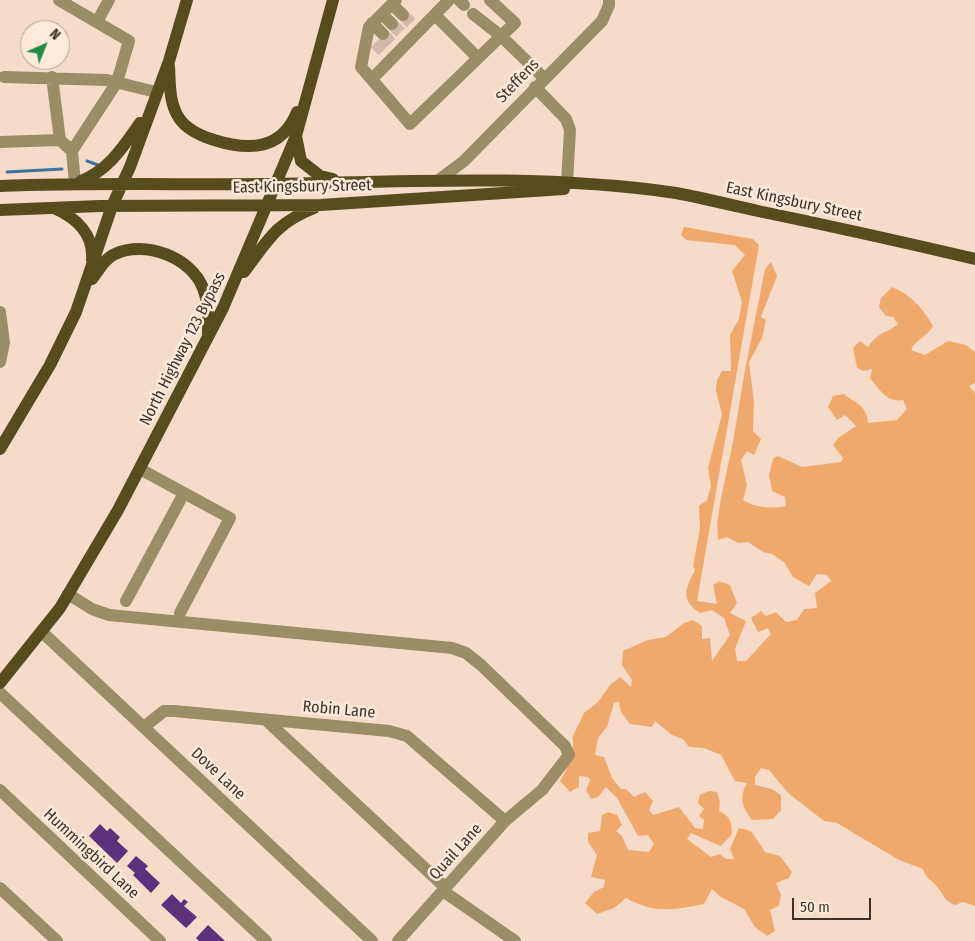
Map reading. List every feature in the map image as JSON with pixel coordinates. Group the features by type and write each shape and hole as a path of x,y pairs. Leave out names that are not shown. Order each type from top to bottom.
{"main road":[{"path":"76,312 112,206 169,61 187,0"},
{"name":"North Highway 123 Bypass","path":"0,683 42,632 68,594 118,510 234,286 265,205 296,136 333,0"},
{"path":"169,61 170,93 179,118 189,128 204,137 241,147 267,144 279,138 291,126 317,61"},
{"path":"75,184 91,177 112,160 149,111"},
{"path":"296,136 301,161 309,169 320,176 346,182"},
{"name":"East Kingsbury Street","path":"0,186 440,180 567,183 676,193 975,259"},
{"name":"East Kingsbury Street","path":"0,210 112,206 321,205 604,186"},
{"path":"234,286 275,230 297,214 321,205"},
{"path":"52,208 68,214 84,230 93,250 91,270"},
{"path":"0,449 41,382 92,279 106,260 114,254 133,248 150,250 181,262 194,273 203,288 208,309 208,336"}],"street":[{"path":"59,0 129,41 117,82 72,151 75,184"},
{"path":"97,22 110,0"},
{"path":"449,0 435,15 411,23 401,33 383,42 361,67 410,124 515,23 490,0"},
{"name":"Steffens","path":"440,180 464,161 539,82 602,21 609,5 609,0"},
{"path":"372,80 383,42 382,14 394,2 411,23"},
{"path":"466,6 501,36 539,82 566,119 570,130 567,183"},
{"path":"382,14 401,33"},
{"path":"435,15 478,58"},
{"path":"4,77 52,77 117,82 156,92"},
{"path":"52,77 60,140 72,151"},
{"path":"0,142 60,140"},
{"path":"0,312 4,344 0,362"},
{"path":"140,469 230,518 180,613"},
{"path":"126,601 184,493"},
{"name":"Quail Lane","path":"68,594 92,610 109,614 452,648 466,653 480,665 565,746 569,755 542,790 505,821 398,941"},
{"name":"Dove Lane","path":"42,632 372,941"},
{"path":"0,693 266,941"},
{"name":"Robin Lane","path":"144,727 160,714 174,711 389,732 406,736 505,821"},
{"path":"266,720 445,889 515,941"},
{"name":"Hummingbird Lane","path":"0,790 160,941"},
{"path":"0,888 57,941"}],"shaded area":[{"path":"684,227 753,239 759,245 697,601 717,604 713,585 719,581 730,585 737,603 730,613 746,621 735,649 737,661 746,661 771,634 768,628 758,632 751,618 761,611 766,616 776,612 786,622 797,620 804,609 817,608 815,593 831,581 827,575 817,574 809,586 793,577 784,562 772,554 763,552 748,542 738,543 727,537 718,540 717,524 721,498 765,269 771,262 777,276 761,317 766,320 762,338 749,362 754,402 753,431 761,439 754,455 747,451 741,460 747,485 743,500 753,505 769,508 786,506 785,497 772,491 769,475 773,459 778,456 802,467 841,462 843,458 833,445 838,438 856,426 845,415 837,420 828,407 833,396 844,394 863,408 868,423 897,420 907,409 903,400 892,399 880,391 870,378 872,369 864,371 857,368 853,348 860,341 868,347 879,335 898,324 893,317 886,316 879,307 881,298 892,287 915,302 933,326 911,350 925,355 948,341 966,345 975,352 975,383 969,386 975,393 975,906 963,902 955,905 951,903 927,877 923,869 899,860 837,823 824,821 788,793 769,770 761,768 755,777 755,785 772,789 781,795 781,810 773,819 752,820 746,811 742,798 747,783 735,781 721,755 704,748 689,747 683,739 672,735 655,721 652,727 630,724 621,712 619,702 614,703 607,727 598,738 595,755 604,757 612,778 621,789 626,789 634,797 645,792 653,801 649,810 653,815 679,807 695,828 703,829 704,820 699,816 704,809 698,803 700,795 709,791 717,792 720,802 719,811 730,820 732,834 721,846 691,833 687,839 711,857 720,854 726,859 734,859 730,849 739,828 751,831 765,852 780,856 792,872 789,878 776,883 781,895 779,906 770,910 775,931 767,936 755,927 744,909 721,897 712,889 704,904 673,909 646,907 626,898 614,908 597,914 585,903 594,892 604,887 605,880 591,877 597,855 588,842 588,833 600,831 602,815 608,812 617,815 622,825 616,831 622,836 628,850 649,852 654,844 648,835 638,836 617,798 606,787 598,797 591,799 586,790 590,780 588,777 579,776 579,787 570,792 560,781 566,771 573,748 573,736 584,713 598,702 610,685 620,677 631,687 632,680 622,665 623,651 648,640 666,637 684,623 693,620 702,626 702,639 710,638 712,661 730,635 724,618 712,610 700,613 689,603 686,594 695,570 693,566 700,528 699,506 707,500 711,486 708,468 722,414 716,391 717,380 722,371 731,371 730,335 739,319 742,302 732,271 745,255 735,245 686,240 681,235"}],"building":[{"path":"100,824 107,831 110,828 120,837 117,841 128,851 117,863 89,836"},
{"path":"136,856 148,866 145,869 160,883 151,893 127,866"},
{"path":"172,894 181,903 184,899 188,902 184,906 197,917 186,928 161,905"},
{"path":"208,925 225,941 199,941 196,938"}],"waterway":[{"path":"87,161 98,165"},
{"path":"7,172 62,169"}],"tunnel":[{"path":"403,15 411,23"},
{"path":"392,24 401,33"},
{"path":"383,34 391,43"},
{"path":"375,43 383,51"}]}
